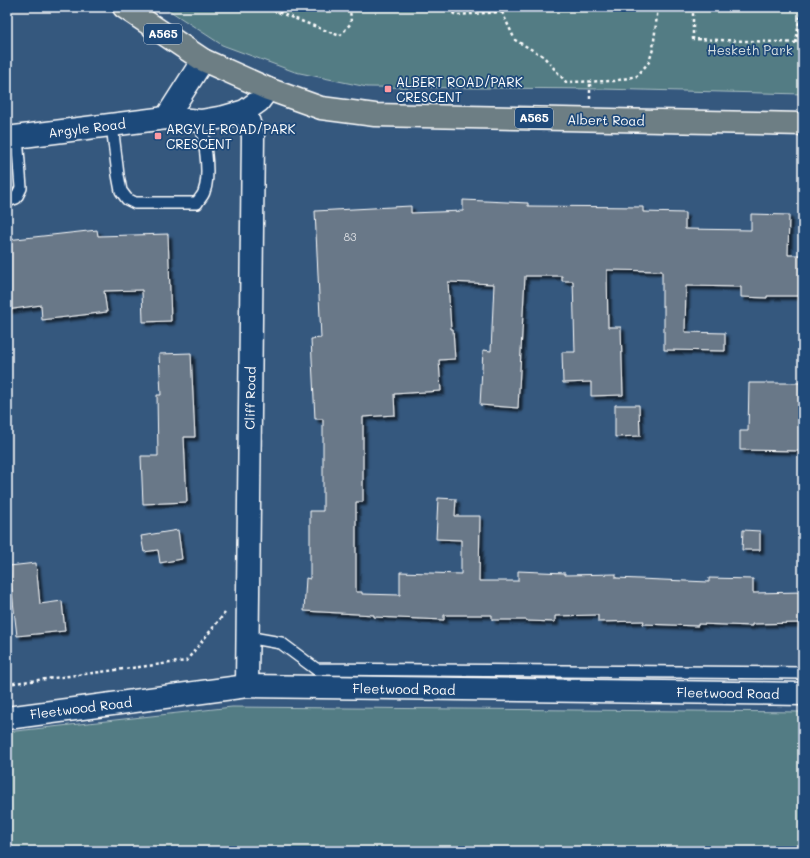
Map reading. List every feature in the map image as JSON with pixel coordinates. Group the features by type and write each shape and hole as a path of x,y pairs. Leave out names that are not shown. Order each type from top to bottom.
{"highway":[{"name":"A565","path":"124,7 203,60 268,89"},
{"name":"Albert Road","path":"268,89 321,108 375,115 803,124"}],"street":[{"path":"166,118 203,60"},
{"name":"Argyle Road","path":"12,138 166,118 201,121 224,117 245,110 259,101 268,89"},
{"name":"Cliff Road","path":"245,110 253,135 247,686"},
{"name":"Fleetwood Road","path":"7,718 247,686 803,694"}],"lane":[{"path":"112,125 121,191 127,199 136,203 186,204 197,202 204,193 206,182 205,147 201,121"},
{"path":"7,201 16,198 21,188 12,138"},
{"path":"247,637 281,643 316,669 803,673"}],"path":[{"path":"268,7 340,36 351,23 350,7"},
{"path":"442,7 456,15 502,12 511,7"},
{"path":"502,12 515,40 543,56 566,82 614,81 637,76 649,62 658,7"},
{"path":"694,7 693,39 803,43"},
{"path":"796,43 801,7"},
{"path":"7,684 186,661 248,584"}],"green space":[{"name":"Hesketh Park","path":"164,7 803,7 803,94 601,89 367,87 295,72 222,45"},
{"path":"232,707 803,712 803,851 7,851 7,732"}],"building":[{"path":"463,200 528,203 528,206 643,207 643,212 685,213 685,229 751,230 751,214 789,215 788,255 803,255 803,296 767,296 767,298 741,297 741,287 686,286 685,332 725,333 725,351 664,350 662,271 607,270 608,327 621,327 623,395 591,396 591,382 563,383 562,352 575,352 573,281 562,281 562,276 525,276 518,408 480,405 483,350 491,351 494,284 448,282 451,329 453,329 455,359 439,360 441,391 394,394 395,415 363,417 363,502 356,502 356,592 362,592 362,594 400,595 400,572 461,574 461,540 436,539 438,498 456,499 455,516 480,516 479,581 518,581 518,571 565,573 565,575 616,574 616,578 709,582 709,578 753,579 753,593 803,592 803,623 752,624 752,626 643,624 644,621 598,622 598,615 555,616 555,622 492,620 492,615 444,615 444,620 374,617 374,615 304,611 306,578 310,579 310,511 323,511 323,419 315,419 311,339 321,338 315,211 411,206 411,213 463,211"},
{"path":"97,230 98,236 168,234 171,321 143,322 142,290 104,291 107,312 42,320 41,305 7,310 7,240"},
{"path":"191,353 195,437 184,437 187,502 143,504 141,456 158,456 157,395 161,395 159,354"},
{"path":"749,383 803,383 801,451 740,450 740,431 748,431"},
{"path":"615,405 639,405 640,436 615,437"},
{"path":"178,530 182,559 160,563 158,550 144,552 141,536"},
{"path":"743,530 760,531 760,550 742,550"},
{"path":"36,563 40,604 62,601 65,631 17,636 9,566"}],"place":[{"name":"ALBERT ROAD/PARK CRESCENT","path":"388,89"},
{"name":"ARGYLE ROAD/PARK CRESCENT","path":"158,136"}]}
